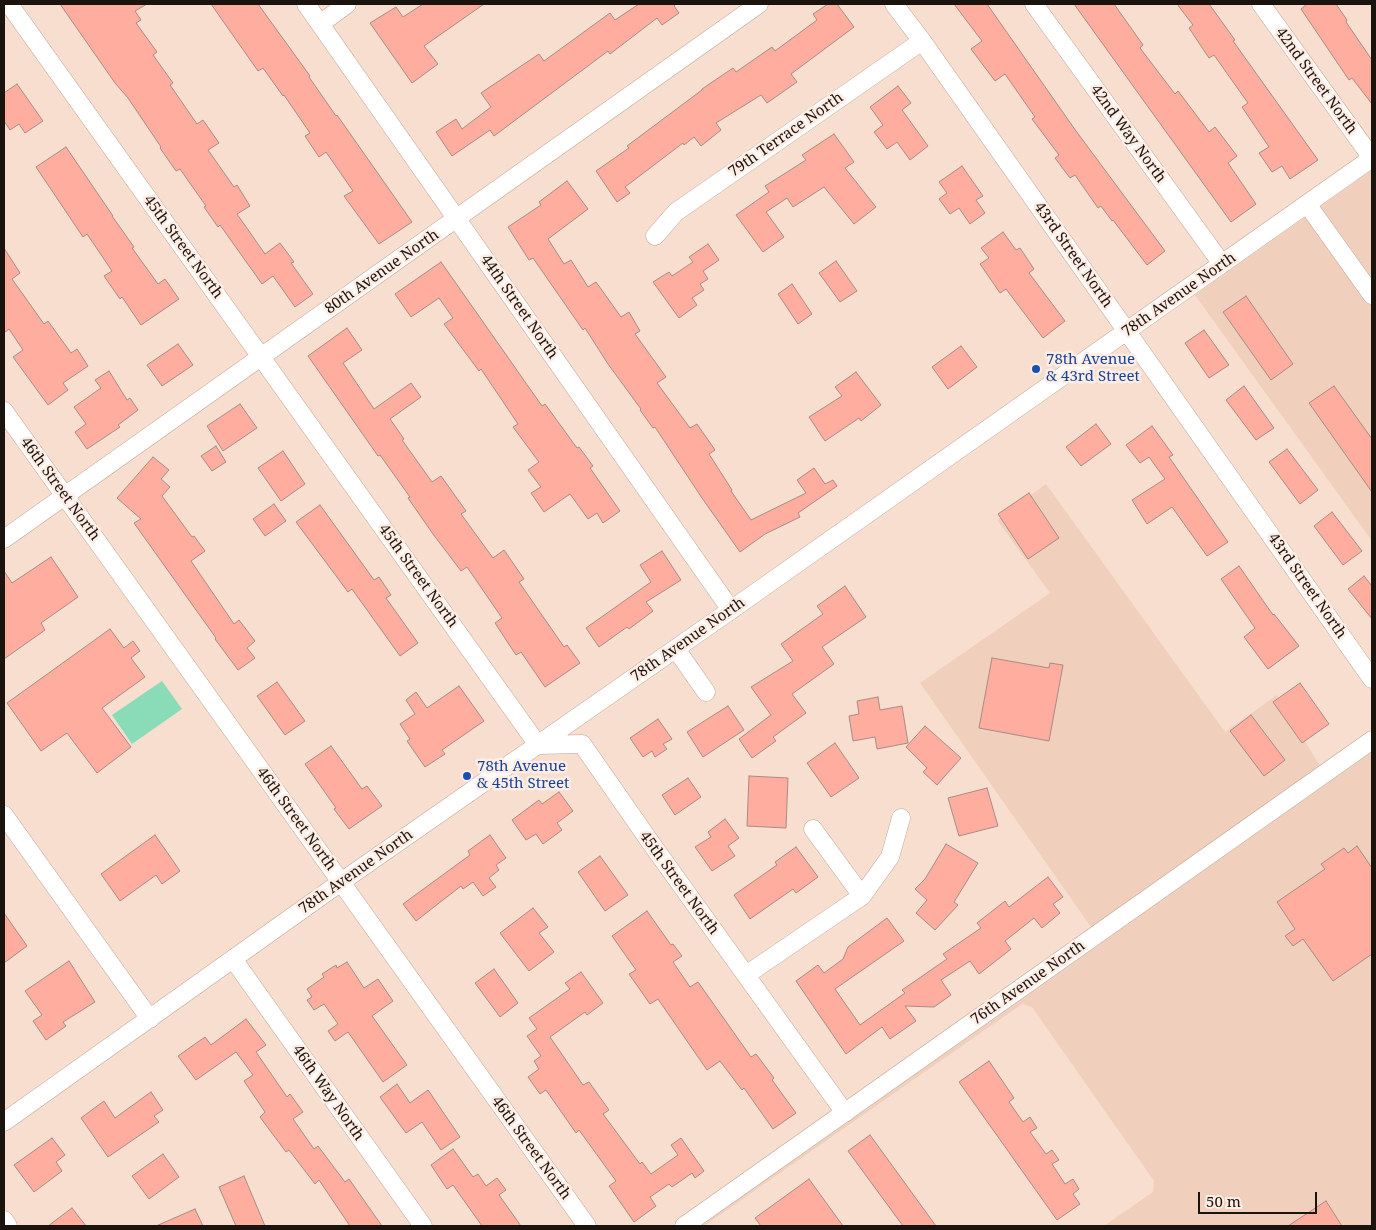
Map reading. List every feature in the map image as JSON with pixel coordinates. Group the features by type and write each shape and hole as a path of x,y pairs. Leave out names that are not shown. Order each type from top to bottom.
{"street":[{"name":"45th Street North","path":"9,4 538,745 582,744 845,1113"},
{"name":"44th Street North","path":"306,4 731,610"},
{"path":"320,24 348,4"},
{"name":"80th Avenue North","path":"4,539 759,4"},
{"name":"43rd Street North","path":"894,4 922,40 1372,679"},
{"name":"42nd Way North","path":"1034,4 1222,264"},
{"name":"42nd Street North","path":"1261,4 1372,158"},
{"name":"79th Terrace North","path":"655,236 676,212 922,40"},
{"name":"78th Avenue North","path":"4,1122 341,882 676,649 1372,158"},
{"path":"1307,204 1372,295"},
{"name":"46th Street North","path":"4,411 587,1226"},
{"path":"676,649 706,692"},
{"name":"76th Avenue North","path":"684,1226 1372,740"},
{"path":"4,814 150,1019"},
{"path":"746,975 862,896 890,857 901,818"},
{"path":"814,829 862,896"},
{"name":"46th Way North","path":"233,959 423,1226"},
{"path":"4,1220 8,1226"}],"shaded area":[{"path":"1372,170 1372,541 1195,295"},
{"path":"1046,484 1225,732 1277,695 1320,766 1004,989 1091,927 920,683 1050,593 997,520"},
{"path":"1372,751 1372,1226 1104,1226 1153,1192 1154,1181 1032,1007 1022,1004 704,1226 700,1226"}],"green space":[{"path":"162,681 182,709 132,744 112,715"}],"building":[{"path":"60,4 147,4 135,11 141,20 136,23 157,52 153,55 173,83 170,85 197,124 203,120 219,143 208,150 234,187 237,185 250,206 237,214 265,254 280,243 294,262 291,263 313,294 295,307 273,276 262,284 220,225 218,227 180,169 176,171 128,98 115,83"},
{"path":"211,4 258,4 412,222 379,244 344,196 353,191 326,152 319,157 305,136 310,133 284,95 263,68 258,71"},
{"path":"423,4 484,4 424,46 438,64 412,83 370,23 396,7 403,17"},
{"path":"639,4 676,4 674,6 679,13 662,25 657,18 610,54 608,51 494,136 490,130 452,156 436,132 456,119 462,129 491,107 481,93 539,54 544,61 610,13 615,20"},
{"path":"828,4 837,4 854,27 791,74 797,82 767,103 761,95 716,123 721,130 701,146 694,137 684,145 683,143 625,187 630,193 617,202 596,171 629,148 627,146 702,89 733,68 736,72 772,47 775,51 817,20 813,14"},
{"path":"954,4 987,4 1076,131 1165,251 1147,265 1101,206 1098,208 1075,175 1070,178 1055,158 1059,155 1032,119 1035,117 1005,74 995,81 971,49 982,41"},
{"path":"1074,4 1114,4 1143,45 1140,48 1175,94 1178,91 1209,132 1215,127 1237,156 1228,163 1256,204 1231,222"},
{"path":"1177,4 1209,4 1235,40 1233,41 1318,160 1290,179 1282,166 1272,172 1259,153 1269,147 1242,107 1248,103 1214,55 1209,58 1189,28 1193,25"},
{"path":"1307,4 1336,4 1347,20 1346,22 1372,60 1372,104 1352,78 1349,80 1301,9"},
{"path":"17,84 43,121 25,133 19,124 10,130 4,121 4,93"},
{"path":"898,86 911,103 902,110 928,146 910,160 897,142 887,149 874,132 883,125 870,107"},
{"path":"834,134 854,162 845,168 876,207 854,224 824,187 793,207 787,198 766,212 784,237 763,252 736,215 769,192 765,186 806,160 802,155"},
{"path":"66,147 134,247 132,248 158,284 165,279 179,299 141,325 122,297 120,299 104,276 112,271 87,234 83,237 36,167"},
{"path":"962,166 983,196 976,200 985,213 970,224 959,208 950,214 939,199 947,193 939,182"},
{"path":"567,181 588,209 548,239 564,264 571,260 588,287 596,282 621,317 629,312 640,331 635,334 666,377 657,383 690,428 697,424 715,450 709,454 751,520 806,493 797,480 814,468 825,484 833,480 837,486 798,513 800,517 765,534 740,552 655,427 653,428 608,364 585,328 583,330 533,258 529,260 508,227 541,205 539,202"},
{"path":"1003,232 1016,250 1020,248 1034,269 1029,273 1065,321 1043,338 1006,289 1000,293 980,264 989,258 981,248"},
{"path":"708,244 719,260 703,271 708,279 700,284 704,290 692,298 697,305 679,318 653,282 669,272 672,276 693,262 689,257"},
{"path":"4,248 20,273 12,279 44,324 48,321 71,353 77,349 88,366 63,383 68,390 48,405 13,357 23,350 9,329 4,333"},
{"path":"836,261 857,291 840,302 819,273"},
{"path":"441,262 542,406 545,404 577,448 579,447 593,466 590,468 620,511 603,523 597,513 588,519 570,494 544,512 531,493 541,487 528,470 539,462 513,427 518,424 481,369 479,371 444,324 453,318 439,298 411,317 395,294"},
{"path":"792,284 812,314 798,324 778,294"},
{"path":"1246,296 1293,364 1271,380 1223,312"},
{"path":"347,328 362,350 343,363 374,409 411,383 421,397 390,419 404,439 402,440 432,482 441,476 466,511 461,514 493,558 504,550 524,579 519,582 564,647 567,645 580,663 545,687 521,652 516,655 495,623 502,618 467,567 461,571 433,534 408,498 410,497 380,455 378,456 308,356"},
{"path":"1204,330 1229,365 1209,378 1185,343"},
{"path":"178,344 193,365 162,386 147,365"},
{"path":"961,346 977,367 948,389 932,367"},
{"path":"109,371 127,400 130,398 138,410 118,425 120,427 87,449 75,432 86,424 74,407 101,388 95,380"},
{"path":"856,372 881,405 861,421 859,418 825,441 809,417 842,396 835,387"},
{"path":"1244,386 1274,428 1256,440 1226,400"},
{"path":"1334,386 1372,439 1372,492 1309,403"},
{"path":"240,404 257,428 223,451 207,426"},
{"path":"1096,424 1111,444 1081,466 1066,447"},
{"path":"1152,426 1173,455 1169,457 1228,542 1207,556 1172,507 1147,524 1132,500 1165,479 1149,457 1140,463 1126,445"},
{"path":"216,446 226,462 212,471 201,456"},
{"path":"1287,449 1318,490 1300,504 1269,462"},
{"path":"283,451 305,484 281,501 258,468"},
{"path":"153,457 169,470 161,479 170,487 162,496 192,537 194,536 205,551 191,561 234,624 239,620 255,641 247,648 255,658 238,670 134,523 141,519 117,498"},
{"path":"1029,493 1059,538 1028,559 998,514"},
{"path":"274,504 286,521 265,536 253,519"},
{"path":"320,505 374,580 379,577 391,595 386,598 418,643 400,656 352,589 348,592 296,522"},
{"path":"1332,512 1362,551 1343,565 1314,526"},
{"path":"662,551 681,580 646,602 653,611 629,629 627,627 599,647 586,628 651,582 640,565"},
{"path":"51,557 78,597 41,623 45,630 4,659 4,571 12,583"},
{"path":"1239,566 1273,615 1299,646 1268,669 1244,637 1255,628 1221,579"},
{"path":"1364,576 1372,586 1372,619 1348,589"},
{"path":"845,586 866,617 822,647 834,664 792,694 806,713 773,737 776,741 752,758 739,739 771,715 751,687 793,661 781,644 823,614 817,606"},
{"path":"110,629 124,648 133,641 140,651 131,658 145,677 102,708 131,747 97,773 67,733 41,751 7,703"},
{"path":"992,658 1049,668 1050,663 1063,665 1049,741 979,728"},
{"path":"277,682 305,721 285,735 257,696"},
{"path":"1300,683 1329,724 1302,743 1273,702"},
{"path":"459,686 484,721 442,750 445,754 425,767 407,741 410,739 400,724 415,714 406,700 416,692 427,708"},
{"path":"878,697 880,710 902,706 908,743 877,749 875,737 853,741 849,716 859,714 857,701"},
{"path":"728,706 744,730 703,757 687,732"},
{"path":"1251,715 1285,760 1264,776 1230,731"},
{"path":"658,719 672,739 663,744 667,749 655,757 652,751 643,757 630,738"},
{"path":"925,726 961,758 937,785 923,772 927,768 906,747"},
{"path":"835,743 859,778 831,797 807,763"},
{"path":"331,746 362,789 367,786 382,806 349,829 305,764"},
{"path":"749,776 788,778 786,828 747,826"},
{"path":"688,778 701,797 675,815 662,795"},
{"path":"987,788 998,826 959,836 948,798"},
{"path":"559,792 573,811 557,823 562,830 543,844 536,834 526,840 512,820 539,800 542,804"},
{"path":"725,819 739,838 728,846 735,856 712,871 695,847 711,837 708,832"},
{"path":"155,835 180,871 162,884 156,875 120,901 101,874"},
{"path":"490,835 506,858 496,865 499,870 489,878 496,887 483,896 473,882 463,889 461,886 416,921 403,904 470,855 468,851"},
{"path":"946,844 978,863 954,902 958,905 935,930 916,913 927,900 915,889 925,879"},
{"path":"1357,846 1372,868 1372,954 1333,981 1303,939 1293,946 1285,936 1295,929 1277,902 1325,869 1321,864 1344,848 1348,853"},
{"path":"796,847 818,877 796,893 793,889 750,919 734,895 777,865 775,862"},
{"path":"600,856 628,895 605,911 578,872"},
{"path":"1048,877 1063,897 1053,904 1060,913 1042,928 1034,918 1005,941 1011,949 979,974 970,961 941,980 951,995 934,1007 905,1006 916,1021 890,1039 882,1027 846,1054 796,981 818,965 824,973 843,959 848,947 887,918 904,941 835,989 860,1025 905,993 902,990 947,959 943,954 981,928 977,923 1005,901 1009,907"},
{"path":"533,908 548,927 539,933 554,952 529,971 500,933"},
{"path":"647,911 671,945 673,944 682,956 673,962 690,987 698,982 751,1057 756,1054 774,1078 772,1080 796,1113 773,1129 744,1088 742,1090 720,1061 707,1070 658,999 650,1004 629,974 636,970 612,936"},
{"path":"4,913 27,946 4,963"},
{"path":"69,961 95,1002 63,1022 66,1026 46,1040 33,1021 42,1015 25,991"},
{"path":"347,962 364,988 378,979 393,1001 372,1016 407,1065 383,1082 348,1032 335,1041 328,1031 338,1024 324,1004 314,1010 307,1000 312,997 307,989 324,977 322,974 336,965 337,968"},
{"path":"494,969 518,1003 500,1017 475,983"},
{"path":"581,972 603,1003 587,1015 585,1012 550,1037 583,1085 589,1082 609,1110 603,1114 640,1164 642,1162 651,1174 678,1155 671,1145 681,1138 704,1171 695,1178 692,1173 672,1187 669,1184 650,1197 656,1206 634,1222 609,1186 616,1181 579,1130 576,1133 546,1090 540,1094 528,1077 539,1069 534,1061 541,1056 527,1036 537,1029 529,1018 570,989 565,983"},
{"path":"246,1019 266,1045 256,1052 287,1097 290,1094 303,1112 293,1119 314,1149 318,1146 345,1182 349,1179 382,1226 350,1226 319,1180 315,1184 289,1150 286,1152 260,1117 265,1112 244,1081 253,1075 236,1052 196,1080 178,1056 205,1037 211,1045"},
{"path":"989,1061 1014,1098 1009,1102 1023,1122 1030,1117 1037,1128 1030,1132 1046,1154 1052,1150 1059,1160 1052,1164 1065,1184 1073,1179 1079,1189 1073,1194 1080,1204 1057,1220 959,1082"},
{"path":"397,1084 410,1103 428,1090 460,1137 441,1150 422,1122 406,1133 380,1097"},
{"path":"151,1092 163,1110 154,1116 159,1122 108,1157 81,1118 104,1101 115,1118"},
{"path":"870,1135 936,1226 903,1226 848,1151"},
{"path":"52,1138 65,1155 56,1162 62,1171 34,1192 14,1165"},
{"path":"453,1149 473,1177 478,1174 486,1186 497,1178 506,1190 499,1195 521,1226 482,1226 453,1185 447,1189 431,1165"},
{"path":"163,1154 179,1177 149,1199 132,1176"},
{"path":"244,1176 265,1226 236,1226 219,1187"},
{"path":"809,1179 843,1226 761,1226 755,1218"},
{"path":"1326,1201 1342,1226 1288,1226"},
{"path":"72,1208 86,1226 48,1226"},
{"path":"195,1209 203,1226 156,1226"}],"place":[{"name":"78th Avenue & 43rd Street","path":"1036,369"},
{"name":"78th Avenue & 45th Street","path":"467,776"}]}
